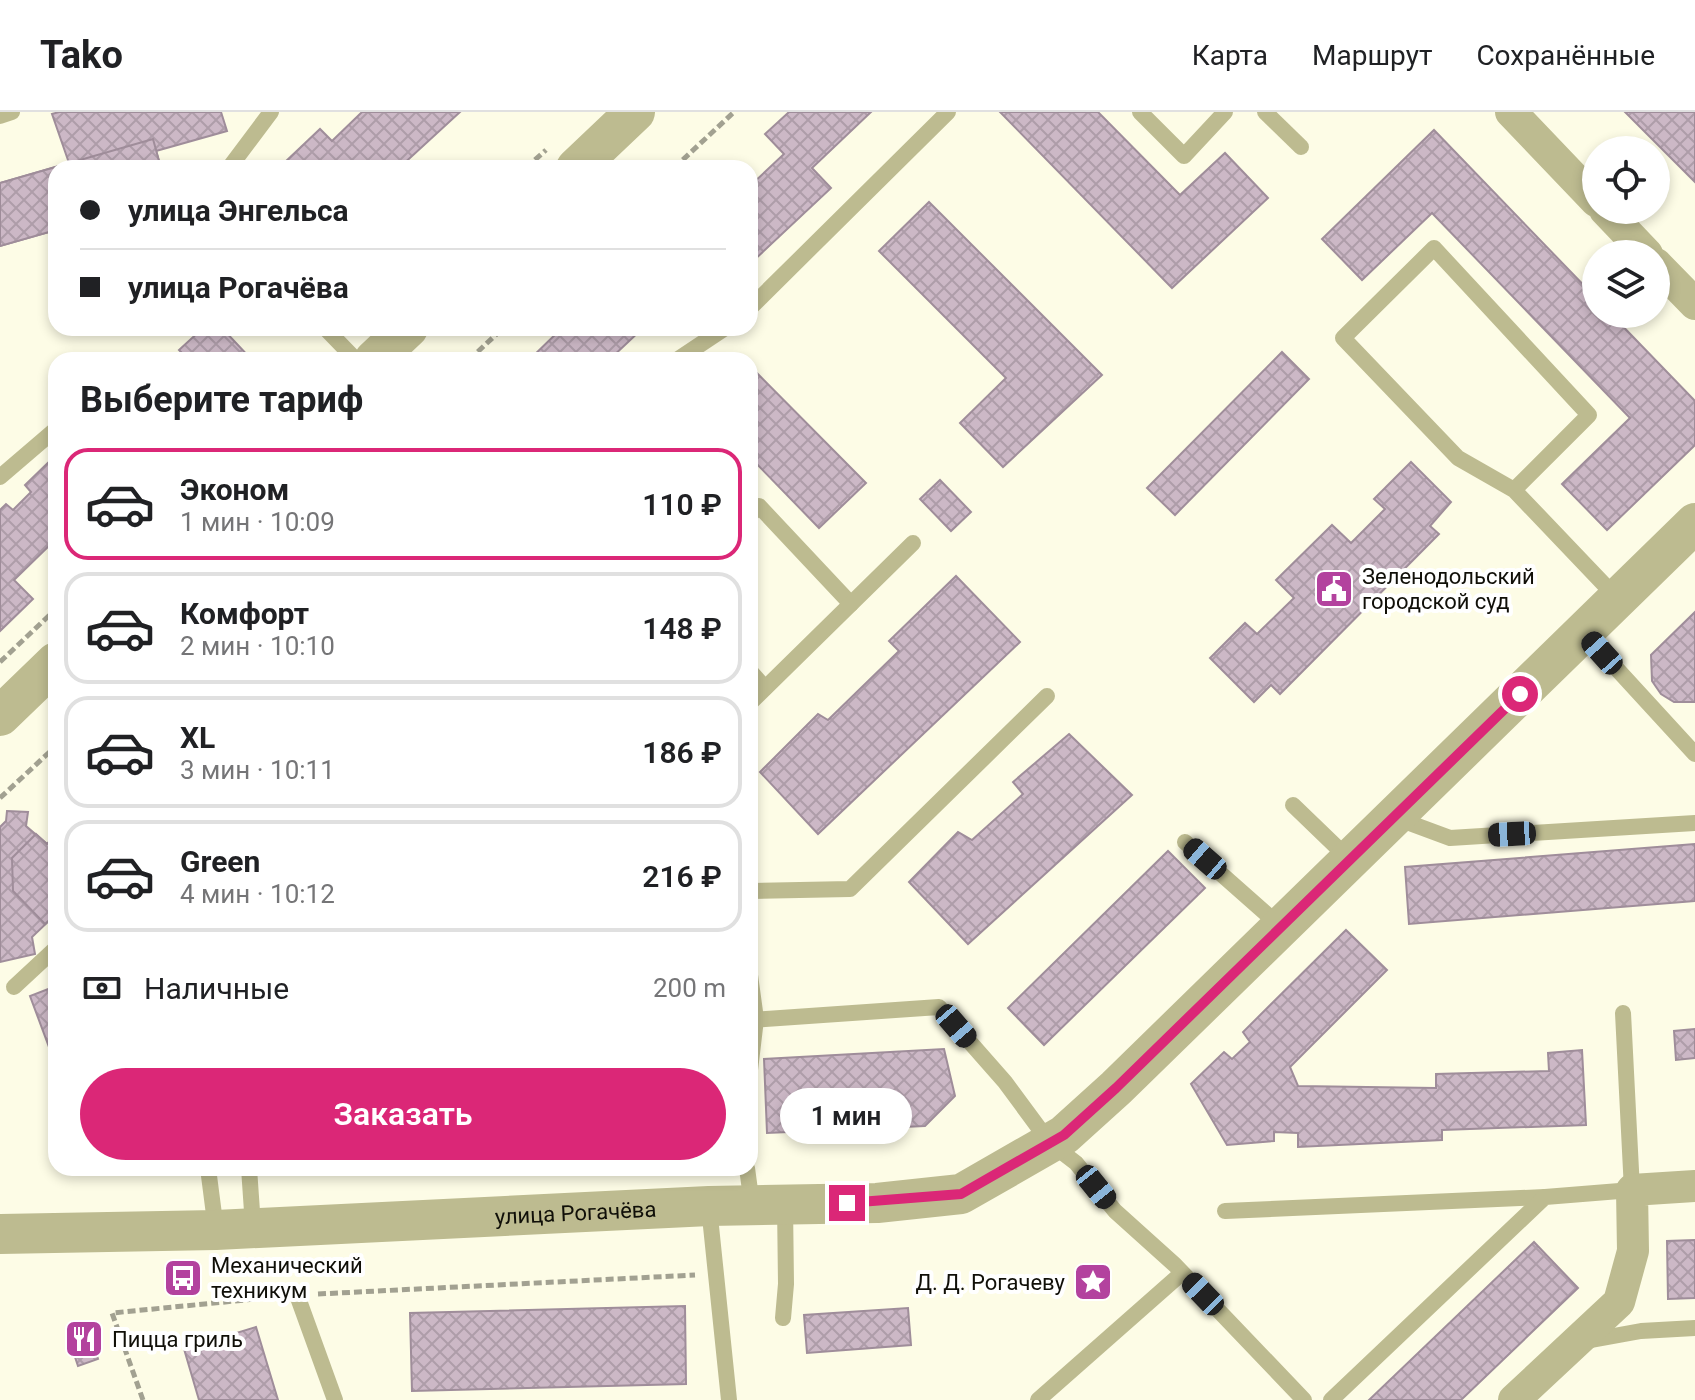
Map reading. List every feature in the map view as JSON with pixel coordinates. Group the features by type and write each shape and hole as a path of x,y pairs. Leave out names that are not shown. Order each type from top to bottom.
{"street":[{"path":"584,160 635,112"},
{"path":"1511,112 1582,186"},
{"path":"1618,224 1634,240"},
{"path":"1670,274 1690,289"},
{"path":"382,352 400,336"},
{"name":"улица Рогачёва","path":"0,1234 235,1228 709,1206 761,1192 877,1203 961,1194 1064,1135 1116,1088 1695,523"},
{"path":"0,716 48,670"},
{"path":"1514,1400 1619,1302 1633,1251 1632,1190 1695,1186"}],"lane":[{"path":"235,160 271,112"},
{"path":"758,300 948,112"},
{"path":"1140,112 1184,156 1225,112"},
{"path":"1265,112 1301,147"},
{"path":"1514,490 1589,415 1434,248 1343,338 1458,458 1514,490 1617,598"},
{"path":"333,336 348,352"},
{"path":"689,352 713,336"},
{"path":"0,477 48,436"},
{"path":"758,507 851,604"},
{"path":"758,695 913,543"},
{"path":"1583,632 1695,754"},
{"path":"758,680 765,688"},
{"path":"758,891 850,889 1047,696"},
{"path":"1293,805 1350,860"},
{"path":"1394,817 1450,838 1695,823"},
{"path":"1185,842 1282,927"},
{"path":"14,987 48,955"},
{"path":"758,1020 939,1007 1005,1082 1050,1143 1076,1163 1115,1211 1182,1273 1304,1400"},
{"path":"1225,1211 1545,1197 1632,1190 1623,1013"},
{"path":"212,1176 235,1228"},
{"path":"235,1228 247,1176"},
{"path":"761,1192 786,1284 783,1318"},
{"path":"1331,1400 1545,1197"},
{"path":"709,1206 729,1400"},
{"path":"1038,1400 1182,1273"},
{"path":"297,1295 335,1400"},
{"path":"1575,1343 1641,1331 1695,1328"}],"path":[{"path":"683,160 734,112"},
{"path":"478,352 494,336"},
{"path":"0,662 48,617"},
{"path":"0,798 48,753"},
{"path":"143,1400 112,1313 297,1295 716,1274"}],"building":[{"path":"221,112 227,131 156,151 159,160 68,160 52,114"},
{"path":"362,112 460,112 408,160 287,160 320,129 332,141"},
{"path":"789,112 871,112 812,168 831,188 758,256 758,178 784,154 765,134"},
{"path":"1000,112 1098,112 1180,195 1225,153 1268,198 1172,288"},
{"path":"1625,112 1695,112 1695,182 1670,157 1670,136 1649,136"},
{"path":"1434,130 1582,283 1582,328 1625,328 1695,401 1695,445 1607,530 1562,484 1630,418 1432,213 1362,280 1322,239"},
{"path":"153,139 159,160 80,160"},
{"path":"48,169 48,232 0,246 0,183"},
{"path":"48,169 48,232 0,246 0,183"},
{"path":"929,202 1102,375 1003,467 960,423 1006,378 879,251"},
{"path":"194,336 230,336 244,352 181,352 179,350"},
{"path":"554,336 634,336 618,352 537,352"},
{"path":"1282,352 1309,379 1175,515 1147,488"},
{"path":"758,374 866,483 819,528 758,465"},
{"name":"Зеленодольский городской суд","path":"1411,462 1451,502 1430,526 1439,534 1280,694 1271,685 1254,702 1210,658 1245,623 1257,634 1294,598 1276,580 1332,525 1351,543 1385,509 1374,499"},
{"path":"48,463 48,547 14,580 33,599 0,631 0,510 6,504 13,510 31,492 25,485"},
{"path":"940,480 971,512 951,531 920,499"},
{"path":"956,576 1020,642 818,834 760,772 818,714 828,720 899,651 889,641"},
{"path":"1695,612 1695,702 1674,702 1661,694 1652,681 1651,655"},
{"path":"1069,734 1132,795 968,944 909,882 958,832 972,840 1023,794 1013,782"},
{"path":"7,811 28,812 26,826 48,843 48,922 32,937 35,954 0,962 0,827 6,821"},
{"path":"36,834 48,843 48,921 45,924 13,891 12,858"},
{"path":"1695,844 1695,901 1409,924 1405,867"},
{"path":"1168,851 1205,888 1044,1045 1008,1008"},
{"path":"1346,930 1387,970 1290,1067 1298,1086 1436,1088 1436,1074 1549,1071 1548,1053 1582,1050 1586,1125 1442,1130 1442,1140 1298,1147 1298,1133 1274,1132 1274,1141 1227,1145 1191,1084 1224,1052 1232,1059 1250,1042 1243,1032"},
{"path":"48,989 48,1044 30,996"},
{"path":"1695,1029 1695,1058 1676,1060 1674,1031"},
{"path":"944,1049 955,1096 925,1126 767,1133 764,1059"},
{"path":"1695,1240 1695,1298 1668,1299 1667,1241"},
{"path":"1534,1242 1578,1288 1461,1400 1369,1400"},
{"path":"685,1306 686,1384 412,1391 410,1313"},
{"path":"908,1308 911,1345 807,1353 804,1315"},
{"path":"256,1327 278,1400 199,1400 184,1349"},
{"path":"88,1329 98,1359 78,1366 68,1336"}],"place":[{"name":"Зеленодольский городской суд","path":"1334,589"},
{"name":"Механический техникум","path":"183,1278"},
{"name":"Д. Д. Рогачеву","path":"1093,1282"},
{"name":"Пицца гриль","path":"84,1339"}],"route":[{"path":"847,1203 961,1194 1064,1135 1520,694"}]}
